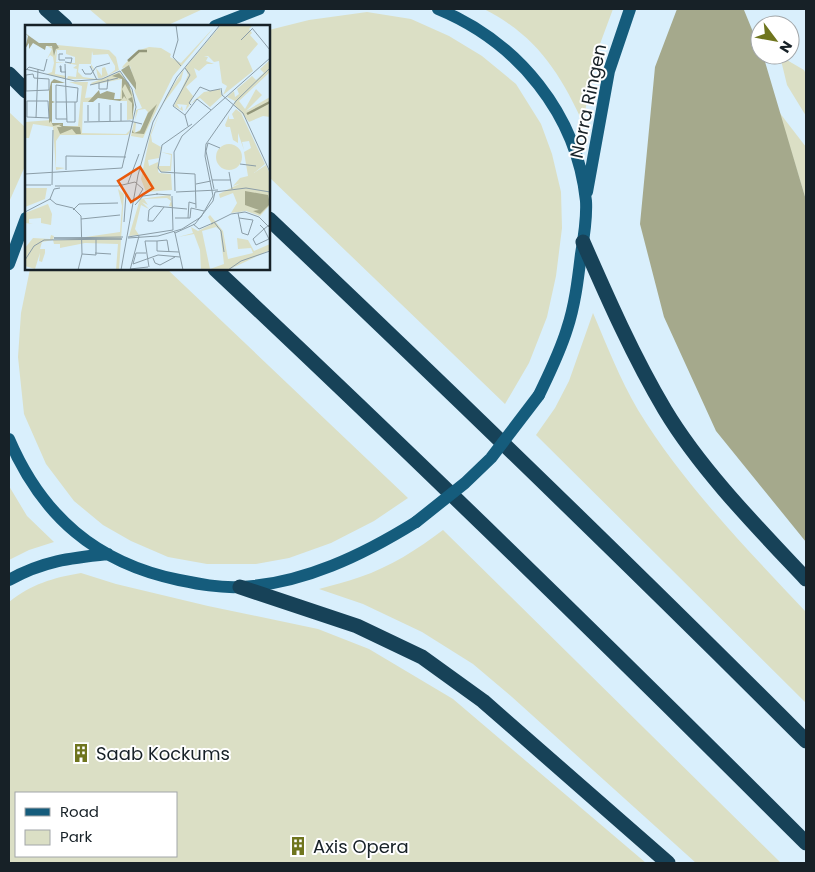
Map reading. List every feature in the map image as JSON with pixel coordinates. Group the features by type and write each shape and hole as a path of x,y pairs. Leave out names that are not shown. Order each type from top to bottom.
{"highway":[{"path":"46,9 64,25"},
{"path":"9,74 25,90"},
{"path":"270,221 686,621 806,741"},
{"path":"583,242 611,307 637,360 666,411 703,463 758,528 806,579"},
{"path":"216,270 628,666 806,843"},
{"path":"240,587 358,626 422,658 483,701 668,863"}],"main road":[{"path":"218,25 260,9"},
{"path":"9,439 26,474 40,497 52,511 87,542 136,568 162,576 216,586 240,587 284,580 315,572 367,550 416,522 491,458 539,395 567,328 576,292 586,202 570,137 556,108 543,89 516,58 498,42 478,28 438,9"},
{"name":"Norra Ringen","path":"586,202 609,71 630,9"},
{"path":"9,264 25,221"},
{"path":"9,580 28,569 66,558 108,554"}],"green space":[{"path":"89,9 203,9 168,25 108,25"},
{"path":"484,9 613,9 597,52 588,87 584,125 556,73 533,44 519,31"},
{"path":"677,9 744,10 750,25 750,65 766,65 806,200 806,542 716,431 664,317 640,224 655,67"},
{"path":"367,12 411,19 449,36 482,56 516,84 541,124 552,154 561,192 562,228 556,276 547,317 529,363 505,404 270,178 270,30 309,20"},
{"path":"782,65 795,65 804,70 806,74 806,116 787,85"},
{"path":"9,112 25,127 25,166 9,202"},
{"path":"779,112 806,147 806,200"},
{"path":"30,270 168,270 408,498 374,521 331,543 289,558 256,564 207,564 168,557 131,541 103,525 74,501 46,464 24,414 18,357 21,313"},
{"path":"593,313 625,386 656,438 717,515 806,612 806,703 536,435 555,408 569,381"},
{"path":"9,486 27,516 54,542 29,550 9,560"},
{"path":"443,530 781,863 696,863 473,664 422,632 363,604 319,589 355,579 393,563 414,551"},
{"path":"81,573 116,584 208,606 318,629 369,649 453,699 646,863 9,863 9,602 34,586"}],"place":[{"name":"Saab Kockums","path":"81,753"},
{"name":"Axis Opera","path":"298,846"}]}
